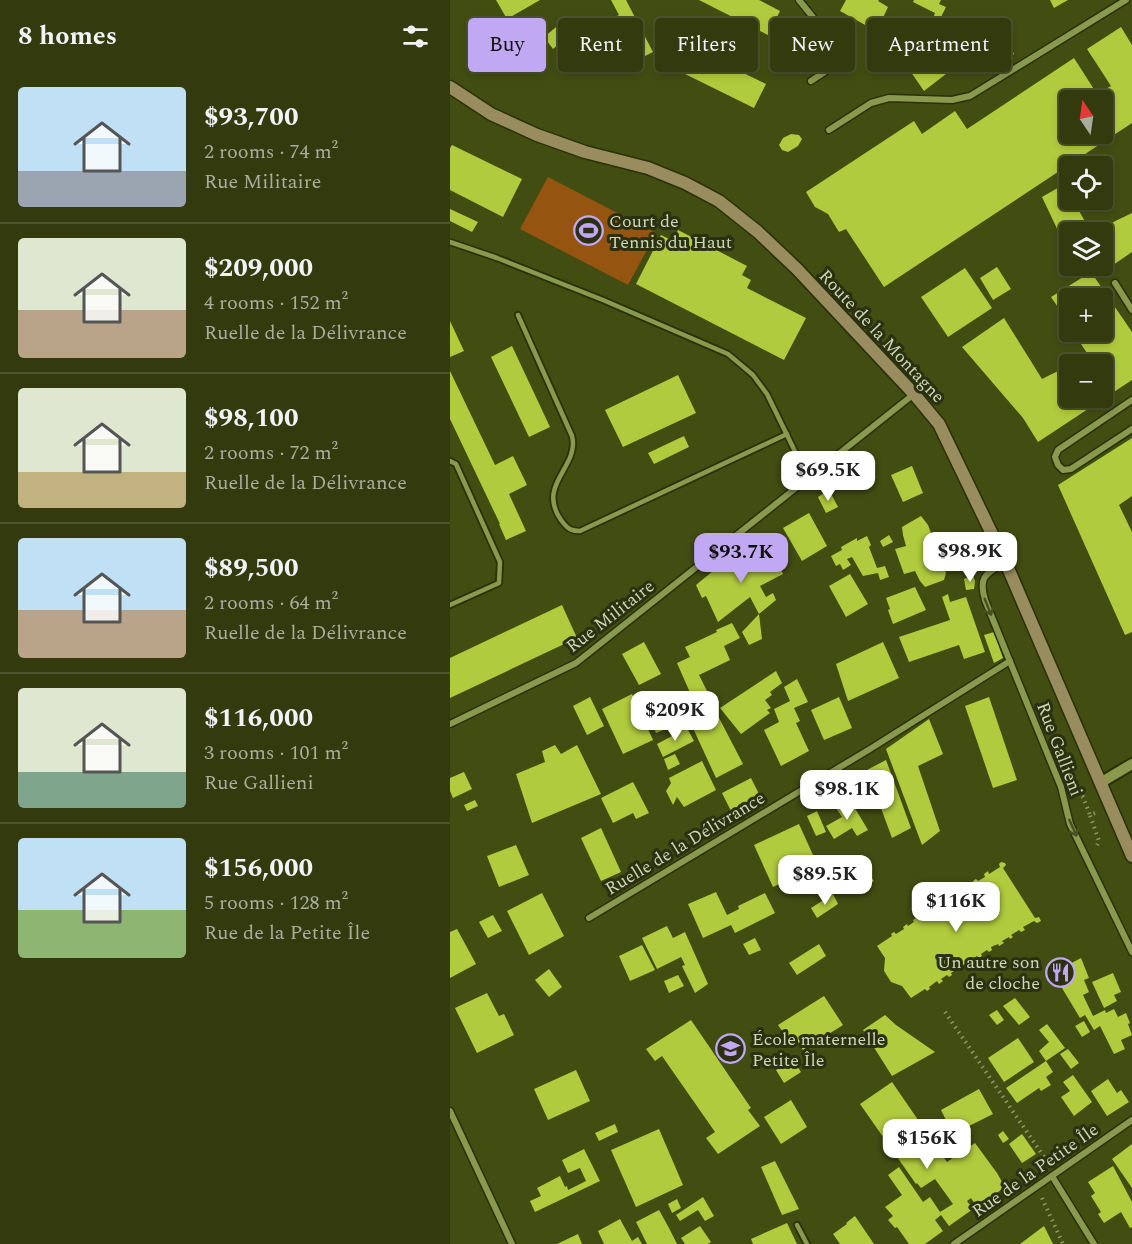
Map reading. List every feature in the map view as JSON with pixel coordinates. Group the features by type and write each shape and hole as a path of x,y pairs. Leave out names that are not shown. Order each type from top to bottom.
{"main road":[{"name":"Route de la Montagne","path":"450,87 491,114 537,135 585,152 648,168 685,183 719,201 758,232 796,269 914,394 939,424 1005,561 1132,856"}],"street":[{"path":"799,0 846,58 810,81"},
{"path":"829,129 871,103 889,98 952,100 970,96 1126,0"},
{"path":"1115,283 1132,310"},
{"name":"Rue Militaire","path":"450,724 576,663 914,394"},
{"path":"1132,400 1058,450 1055,457 1058,465 1063,470 1071,469 1132,429"},
{"name":"Rue Gallieni","path":"1005,561 989,572 982,581 982,590 1061,787 1070,825 1132,952"},
{"name":"Ruelle de la Délivrance","path":"589,918 1010,662"},
{"path":"1100,783 1132,764"},
{"path":"450,1111 512,1244"},
{"name":"Rue de la Petite Île","path":"954,1244 1132,1120"},
{"path":"450,1128 457,1125"},
{"path":"1052,1176 1094,1244"}],"lane":[{"path":"450,242 603,300 728,354 753,375 767,394 808,478"},
{"path":"518,315 574,442 573,451 558,480 553,499 556,512 567,528 572,531 580,531 787,434"},
{"path":"450,461 456,464 500,562 499,583 450,605"},
{"path":"797,1225 807,1244"}],"path":[{"path":"945,1012 1044,1157 1052,1176"},
{"path":"1037,1186 1063,1244"}],"shaded area":[{"name":"Court de Tennis du Haut","path":"548,177 656,233 628,285 520,229"}],"building":[{"path":"496,0 540,0 509,18 506,18"},
{"path":"611,0 626,0 635,18 613,18 619,15"},
{"path":"699,0 759,0 780,11 776,18 770,18 768,35 758,30 758,18 734,18"},
{"path":"846,0 879,0 888,7 883,18 867,18 867,26 840,11"},
{"path":"914,0 941,0 939,4 946,7 940,18 933,18 935,13 913,2"},
{"path":"1050,0 1068,0 1054,8"},
{"path":"558,25 558,45 553,49 546,40 546,35"},
{"path":"1121,27 1132,45 1132,123 1113,136 1113,90 1104,90 1111,86 1087,49"},
{"path":"643,33 653,52 643,57"},
{"path":"1074,58 1094,90 1059,90 1059,144 1100,144 1082,156 1059,156 1059,171 884,287 846,229 839,232 828,214 815,207 806,192 914,121 922,134 955,111 967,129"},
{"path":"741,72 766,84 754,108 683,73"},
{"path":"911,72 944,72 946,74 924,91"},
{"path":"791,134 799,135 802,139 798,146 788,152 782,150 779,145 783,138"},
{"path":"452,145 522,179 503,217 450,190 450,148"},
{"path":"1059,187 1059,210 1079,210 1085,222 1059,222 1059,233 1042,197"},
{"path":"450,209 478,222 472,232 450,221"},
{"path":"1132,213 1132,252 1113,265 1113,239 1113,222"},
{"path":"678,230 747,266 742,275 751,280 747,288 806,318 784,360 636,284 661,235 673,241"},
{"path":"997,267 1011,289 993,300 980,278"},
{"path":"965,268 992,308 948,337 921,297"},
{"path":"1085,276 1094,276 1102,288 1065,288"},
{"path":"1059,292 1059,309 1051,297"},
{"path":"1113,304 1132,332 1132,380 1113,393 1113,354 1088,354 1080,342 1113,342"},
{"path":"1004,318 1042,379 1059,370 1059,408 1090,408 1038,442 1023,418 962,347"},
{"path":"450,321 464,351 450,357"},
{"path":"512,346 550,427 529,437 491,357"},
{"path":"450,371 495,465 513,456 527,485 509,494 526,531 506,540 450,419"},
{"path":"678,375 696,413 623,447 605,410"},
{"path":"684,436 689,447 654,464 648,453"},
{"path":"1132,438 1132,496 1119,505 1132,532 1132,632 1125,635 1058,485"},
{"path":"912,466 923,493 903,502 891,475"},
{"path":"829,490 838,507 826,513 818,497"},
{"path":"809,513 827,546 802,561 783,528"},
{"path":"921,516 928,525 946,573 944,580 925,587 915,571 904,574 895,549 906,546 902,527"},
{"path":"889,535 893,542 883,547 880,541"},
{"path":"867,536 877,568 885,566 889,577 880,580 878,573 863,576 852,557 847,559 851,565 843,570 840,564 836,566 831,556 857,538 857,541"},
{"path":"769,545 783,574 760,586 766,597 773,593 776,600 759,614 750,597 718,622 706,596 702,598 696,585 725,561 737,568 748,563 745,557"},
{"path":"850,574 868,604 846,617 829,586"},
{"path":"973,575 974,589 966,590 964,579"},
{"path":"915,587 926,610 893,624 886,598"},
{"path":"948,594 950,602 966,597 985,652 964,659 959,645 909,662 899,637 950,620 942,597"},
{"path":"562,605 577,638 450,698 450,658"},
{"path":"759,614 762,639 749,645 742,632"},
{"path":"732,623 740,638 724,646 730,660 699,675 717,711 689,724 682,710 695,704 677,663 690,657 685,647"},
{"path":"994,632 1003,658 994,663 984,635"},
{"path":"644,642 661,674 639,685 622,654"},
{"path":"883,642 899,678 848,701 836,664"},
{"path":"776,671 782,683 770,692 772,695 765,700 771,708 767,710 770,713 741,734 720,708"},
{"path":"797,679 808,702 794,708 800,721 796,723 809,751 781,766 764,730 779,722 774,709 790,701 784,687"},
{"path":"664,692 678,724 656,733 642,701"},
{"path":"632,694 653,740 623,754 602,709"},
{"path":"590,697 604,726 587,735 573,706"},
{"path":"839,697 852,728 824,740 811,710"},
{"path":"989,697 1017,780 993,788 965,706"},
{"path":"717,714 743,764 716,778 692,726"},
{"path":"929,719 943,754 918,766 940,831 922,845 886,749"},
{"path":"687,728 694,741 663,757 657,744"},
{"path":"555,745 561,754 577,745 601,794 532,823 516,774 545,762 542,751"},
{"path":"675,754 680,764 668,770 664,759"},
{"path":"886,760 911,828 892,838 867,770"},
{"path":"702,761 716,790 684,807 677,797 673,805 666,791 671,783 669,778"},
{"path":"464,772 472,789 453,798 450,791 450,778"},
{"path":"751,778 760,796 731,811 722,793"},
{"path":"633,782 649,813 636,819 633,813 613,823 601,798"},
{"path":"475,800 478,806 467,811 464,805"},
{"path":"850,800 868,830 857,836 852,828 834,839 826,826 842,817 836,808"},
{"path":"817,811 826,832 816,836 807,816"},
{"path":"799,824 818,866 773,887 754,845"},
{"path":"601,828 621,872 601,881 581,838"},
{"path":"516,845 529,875 499,887 487,856"},
{"path":"835,858 847,887 835,893 831,884 823,887 816,872 825,869 823,863"},
{"path":"1001,862 1005,863 1003,868 1035,918 1039,917 1041,921 1037,923 1034,921 1023,927 1025,930 1021,932 1019,930 1011,935 1013,937 1010,939 1009,937 1002,941 1004,943 991,947 992,950 989,952 987,950 979,958 977,956 971,960 973,962 969,965 968,962 961,966 963,969 958,971 957,969 949,977 947,975 941,979 943,981 939,984 937,981 927,991 925,989 911,998 902,986 891,982 884,971 885,958 877,946 892,936 894,932 896,934 907,924 908,926 914,922 916,918 918,920 924,916 922,913 926,911 927,913 937,905 938,907 944,903 942,901 946,898 948,901 954,897 952,895 956,892 958,894 964,890 963,887 967,885 968,887 976,879 978,881 985,877 984,874 988,871 989,874 1000,867"},
{"path":"866,870 874,881 860,890 853,879"},
{"path":"716,892 727,915 739,909 738,906 765,893 775,913 735,933 731,925 703,938 688,904"},
{"path":"542,893 564,936 529,955 507,911"},
{"path":"833,894 838,904 817,918 811,908"},
{"path":"493,915 502,931 488,938 479,922"},
{"path":"667,926 673,938 685,932 708,984 695,993 682,966 685,965 681,957 657,969 642,938"},
{"path":"457,929 476,964 450,978 450,932"},
{"path":"755,938 761,950 749,955 743,944"},
{"path":"819,944 826,956 797,975 789,963"},
{"path":"642,945 655,970 630,981 619,956"},
{"path":"1081,958 1089,978 1084,980 1089,992 1083,995 1093,1016 1105,1010 1106,1013 1114,1009 1118,1017 1126,1013 1130,1023 1128,1024 1132,1035 1121,1040 1125,1049 1114,1054 1100,1026 1094,1030 1085,1015 1080,1018 1053,973"},
{"path":"549,969 562,987 549,997 535,980"},
{"path":"1113,973 1121,992 1114,995 1117,1001 1104,1008 1092,982"},
{"path":"678,975 684,986 669,993 664,981"},
{"path":"487,993 499,1016 504,1014 514,1035 477,1053 455,1008"},
{"path":"824,996 843,1025 824,1037 824,1040 803,1050 795,1037 789,1041 778,1025"},
{"path":"1015,998 1030,1017 1019,1025 1003,1006"},
{"path":"997,1010 1004,1020 997,1025 989,1015"},
{"path":"885,1015 935,1052 892,1076 863,1030"},
{"path":"691,1020 751,1108 748,1110 760,1126 718,1154 706,1138 715,1132 662,1056 655,1061 646,1049"},
{"path":"1084,1021 1090,1032 1082,1037 1075,1026"},
{"path":"1047,1024 1065,1048 1046,1061 1039,1051 1049,1042 1039,1030"},
{"path":"1018,1038 1034,1062 1004,1082 988,1058"},
{"path":"1068,1049 1079,1063 1071,1069 1060,1054"},
{"path":"793,1060 801,1072 784,1083 776,1070"},
{"path":"1046,1061 1053,1072 1046,1077 1051,1085 1041,1091 1039,1088 1017,1103 1006,1088"},
{"path":"576,1070 590,1101 548,1120 534,1089"},
{"path":"1073,1075 1092,1102 1074,1116 1061,1097 1070,1091 1063,1082"},
{"path":"1108,1079 1117,1093 1121,1090 1129,1102 1107,1116 1091,1091"},
{"path":"892,1082 947,1162 975,1143 1005,1187 977,1207 971,1198 967,1201 973,1209 949,1226 941,1215 935,1220 943,1231 925,1244 909,1244 897,1227 895,1228 888,1220 893,1216 885,1207 902,1195 888,1175 899,1167 923,1202 930,1197 940,1212 953,1204 935,1179 921,1188 916,1184 860,1104"},
{"path":"979,1089 993,1114 953,1134 941,1110"},
{"path":"791,1100 807,1127 781,1144 764,1117"},
{"path":"615,1124 618,1132 599,1141 595,1133"},
{"path":"659,1129 683,1185 636,1207 611,1150"},
{"path":"1003,1131 1009,1139 1003,1143 998,1135"},
{"path":"1022,1134 1036,1154 1022,1163 1009,1144"},
{"path":"1132,1144 1132,1188 1112,1159"},
{"path":"584,1149 600,1181 535,1212 530,1201 541,1196 537,1188 560,1176 568,1190 586,1181 580,1168 568,1173 562,1160"},
{"path":"775,1161 799,1209 782,1215 761,1167"},
{"path":"1113,1166 1132,1202 1132,1227 1130,1228 1121,1212 1104,1223 1098,1214 1101,1212 1091,1196 1095,1193 1088,1182"},
{"path":"703,1197 714,1216 705,1221 698,1210 680,1221 676,1215"},
{"path":"677,1199 681,1208 672,1213 668,1204"},
{"path":"659,1210 677,1244 647,1244 636,1222"},
{"path":"855,1216 874,1244 840,1244 833,1234"},
{"path":"620,1219 632,1241 638,1237 642,1244 604,1244 598,1231"},
{"path":"787,1223 797,1244 753,1244 751,1239"},
{"path":"700,1226 711,1242 685,1244 681,1238"},
{"path":"1044,1226 1053,1244 1020,1244"},
{"path":"578,1234 582,1244 557,1244"}],"place":[{"name":"Court de Tennis du Haut","path":"588,231"},
{"name":"Un autre son de cloche","path":"1061,972"},
{"name":"École maternelle Petite Île","path":"731,1049"}]}
